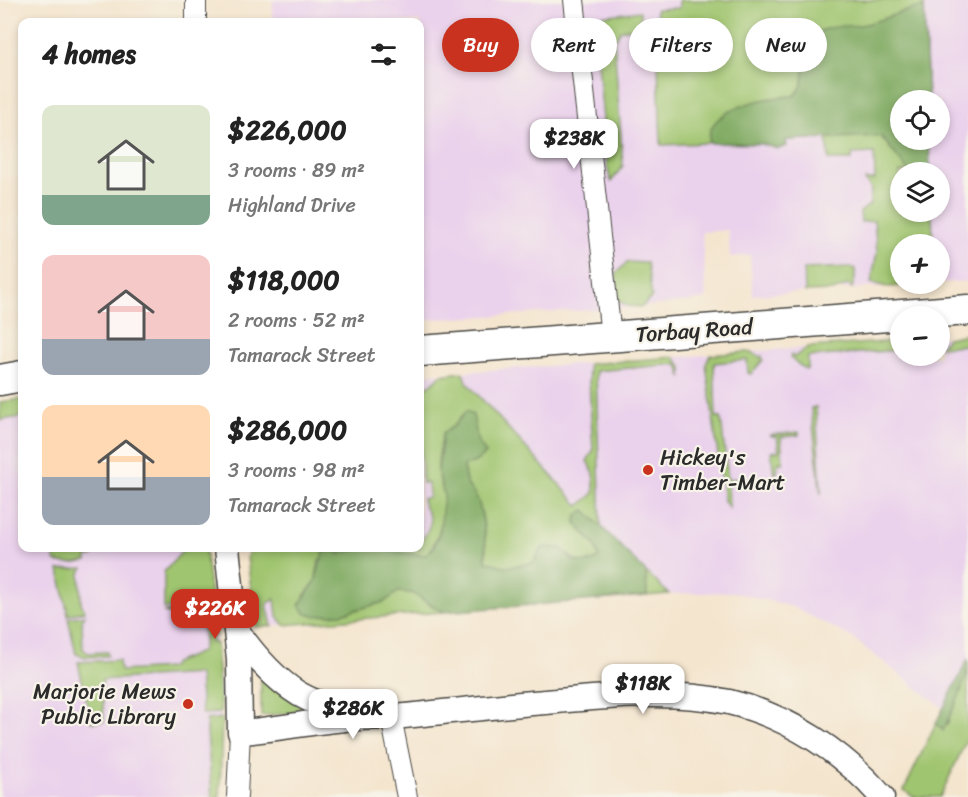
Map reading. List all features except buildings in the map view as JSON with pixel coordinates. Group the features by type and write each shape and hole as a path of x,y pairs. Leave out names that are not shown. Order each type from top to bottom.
{"main road":[{"name":"Torbay Road","path":"424,351 968,310"},
{"path":"0,380 18,377"}],"street":[{"path":"196,0 196,18"},
{"path":"574,0 611,336"},
{"path":"227,552 241,690 237,797"},
{"path":"235,628 275,676 310,700 328,705 344,719"},
{"path":"240,732 344,719 391,717 640,694 684,695 730,703 773,717 814,739 846,761 882,797"},
{"path":"391,717 407,797"}],"shaded area":[{"path":"273,0 968,0 968,281 950,282 950,234 890,234 890,286 753,295 750,255 730,257 728,230 702,232 706,299 642,307 424,320 424,18 272,18"},
{"path":"968,335 968,659 943,708 851,637 793,607 733,592 669,594 256,627 247,552 424,552 424,375 890,342 890,366 950,366 950,337"},
{"path":"18,400 18,552 205,552 221,687 220,797 0,797 0,402"}],"green space":[{"path":"679,0 924,0 928,90 890,90 890,119 881,137 902,162 890,162 890,222 932,222 933,234 890,234 890,287 871,283 877,252 874,221 861,222 860,212 870,204 871,189 865,180 875,180 874,153 852,154 852,160 829,160 827,138 661,145 658,72 733,72 733,18 656,18 656,9 679,8"},
{"path":"924,7 928,90 890,90 890,148 881,136 786,140 787,146 778,149 762,144 710,143 710,131 716,121 726,113 754,102 794,96 802,84 803,72 827,72 827,29 866,24"},
{"path":"640,11 640,18 629,18 629,29 621,30 617,36 617,18 594,17"},
{"path":"599,72 616,72 623,166 611,182 607,166"},
{"path":"892,150 929,150 930,162 901,162"},
{"path":"628,262 647,263 652,297 642,307 628,306 618,301 616,273"},
{"path":"851,267 855,269 852,288 848,285 833,291 805,292 804,269"},
{"path":"968,334 968,345 950,346 950,337"},
{"path":"890,342 890,351 808,357 806,370 790,358 791,355 794,357 808,347"},
{"path":"746,352 762,356 763,360 751,374 748,373 747,360 714,363 716,417 721,418 728,479 746,478 746,481 728,483 729,508 724,501 706,364 710,355"},
{"path":"674,357 682,367 682,378 678,364 596,371 601,526 577,515 576,524 595,545 599,557 588,562 578,562 561,548 543,547 533,563 506,567 486,561 485,532 481,511 475,494 467,485 464,465 475,462 486,453 478,442 475,430 454,426 443,433 439,452 438,473 444,493 444,509 435,542 426,555 408,555 397,552 424,552 424,536 430,526 424,505 424,498 429,497 428,483 424,483 424,393 427,385 429,386 441,375 462,372 469,385 579,506 594,493 594,474 587,461 593,451 588,364"},
{"path":"18,400 18,418 0,420 0,402"},
{"path":"816,407 821,494 811,408"},
{"path":"466,411 473,415 478,442 486,453 475,462 464,466 464,475 477,498 481,511 486,561 506,567 533,563 543,547 561,548 573,561 590,563 599,557 595,545 576,524 577,515 585,510 646,572 647,596 443,612 412,593 398,592 384,602 341,614 315,616 306,614 299,605 315,582 323,553 399,552 426,555 434,547 440,530 444,495 438,471 443,433 454,426"},
{"path":"799,432 799,435 781,437 783,463 778,463 777,473 774,474 771,452 779,451 777,437 769,435"},
{"path":"53,552 93,552 93,556 87,557 87,561 67,564 55,561"},
{"path":"182,552 205,552 212,605 187,607 187,601 184,602 184,607 164,609 164,572"},
{"path":"249,552 344,552 319,560 315,582 304,596 341,614 384,602 398,592 412,593 443,612 285,625 277,616 275,599 267,604 272,626 256,627 247,557"},
{"path":"83,568 80,573 81,603 85,611 68,615 59,570"},
{"path":"646,572 669,594 647,596"},
{"path":"212,609 215,635 212,637 212,643 216,643 221,713 202,714 199,674 102,680 104,721 91,722 78,662 119,660 120,671 170,668 174,663 201,652 204,642 202,613 167,614 164,612"},
{"path":"85,615 82,619 83,649 88,653 107,652 108,656 86,657 76,654 68,618"},
{"path":"968,659 968,669 960,694 943,731 936,723"},
{"path":"968,669 968,737 940,797 913,797 904,790 936,723 940,727 948,723 953,704"},
{"path":"261,677 303,708 301,712 261,716"},
{"path":"222,718 220,797 212,797 206,720"}],"place":[{"name":"Hickey's Timber-Mart","path":"648,470"},
{"name":"Marjorie Mews Public Library","path":"188,704"}]}
